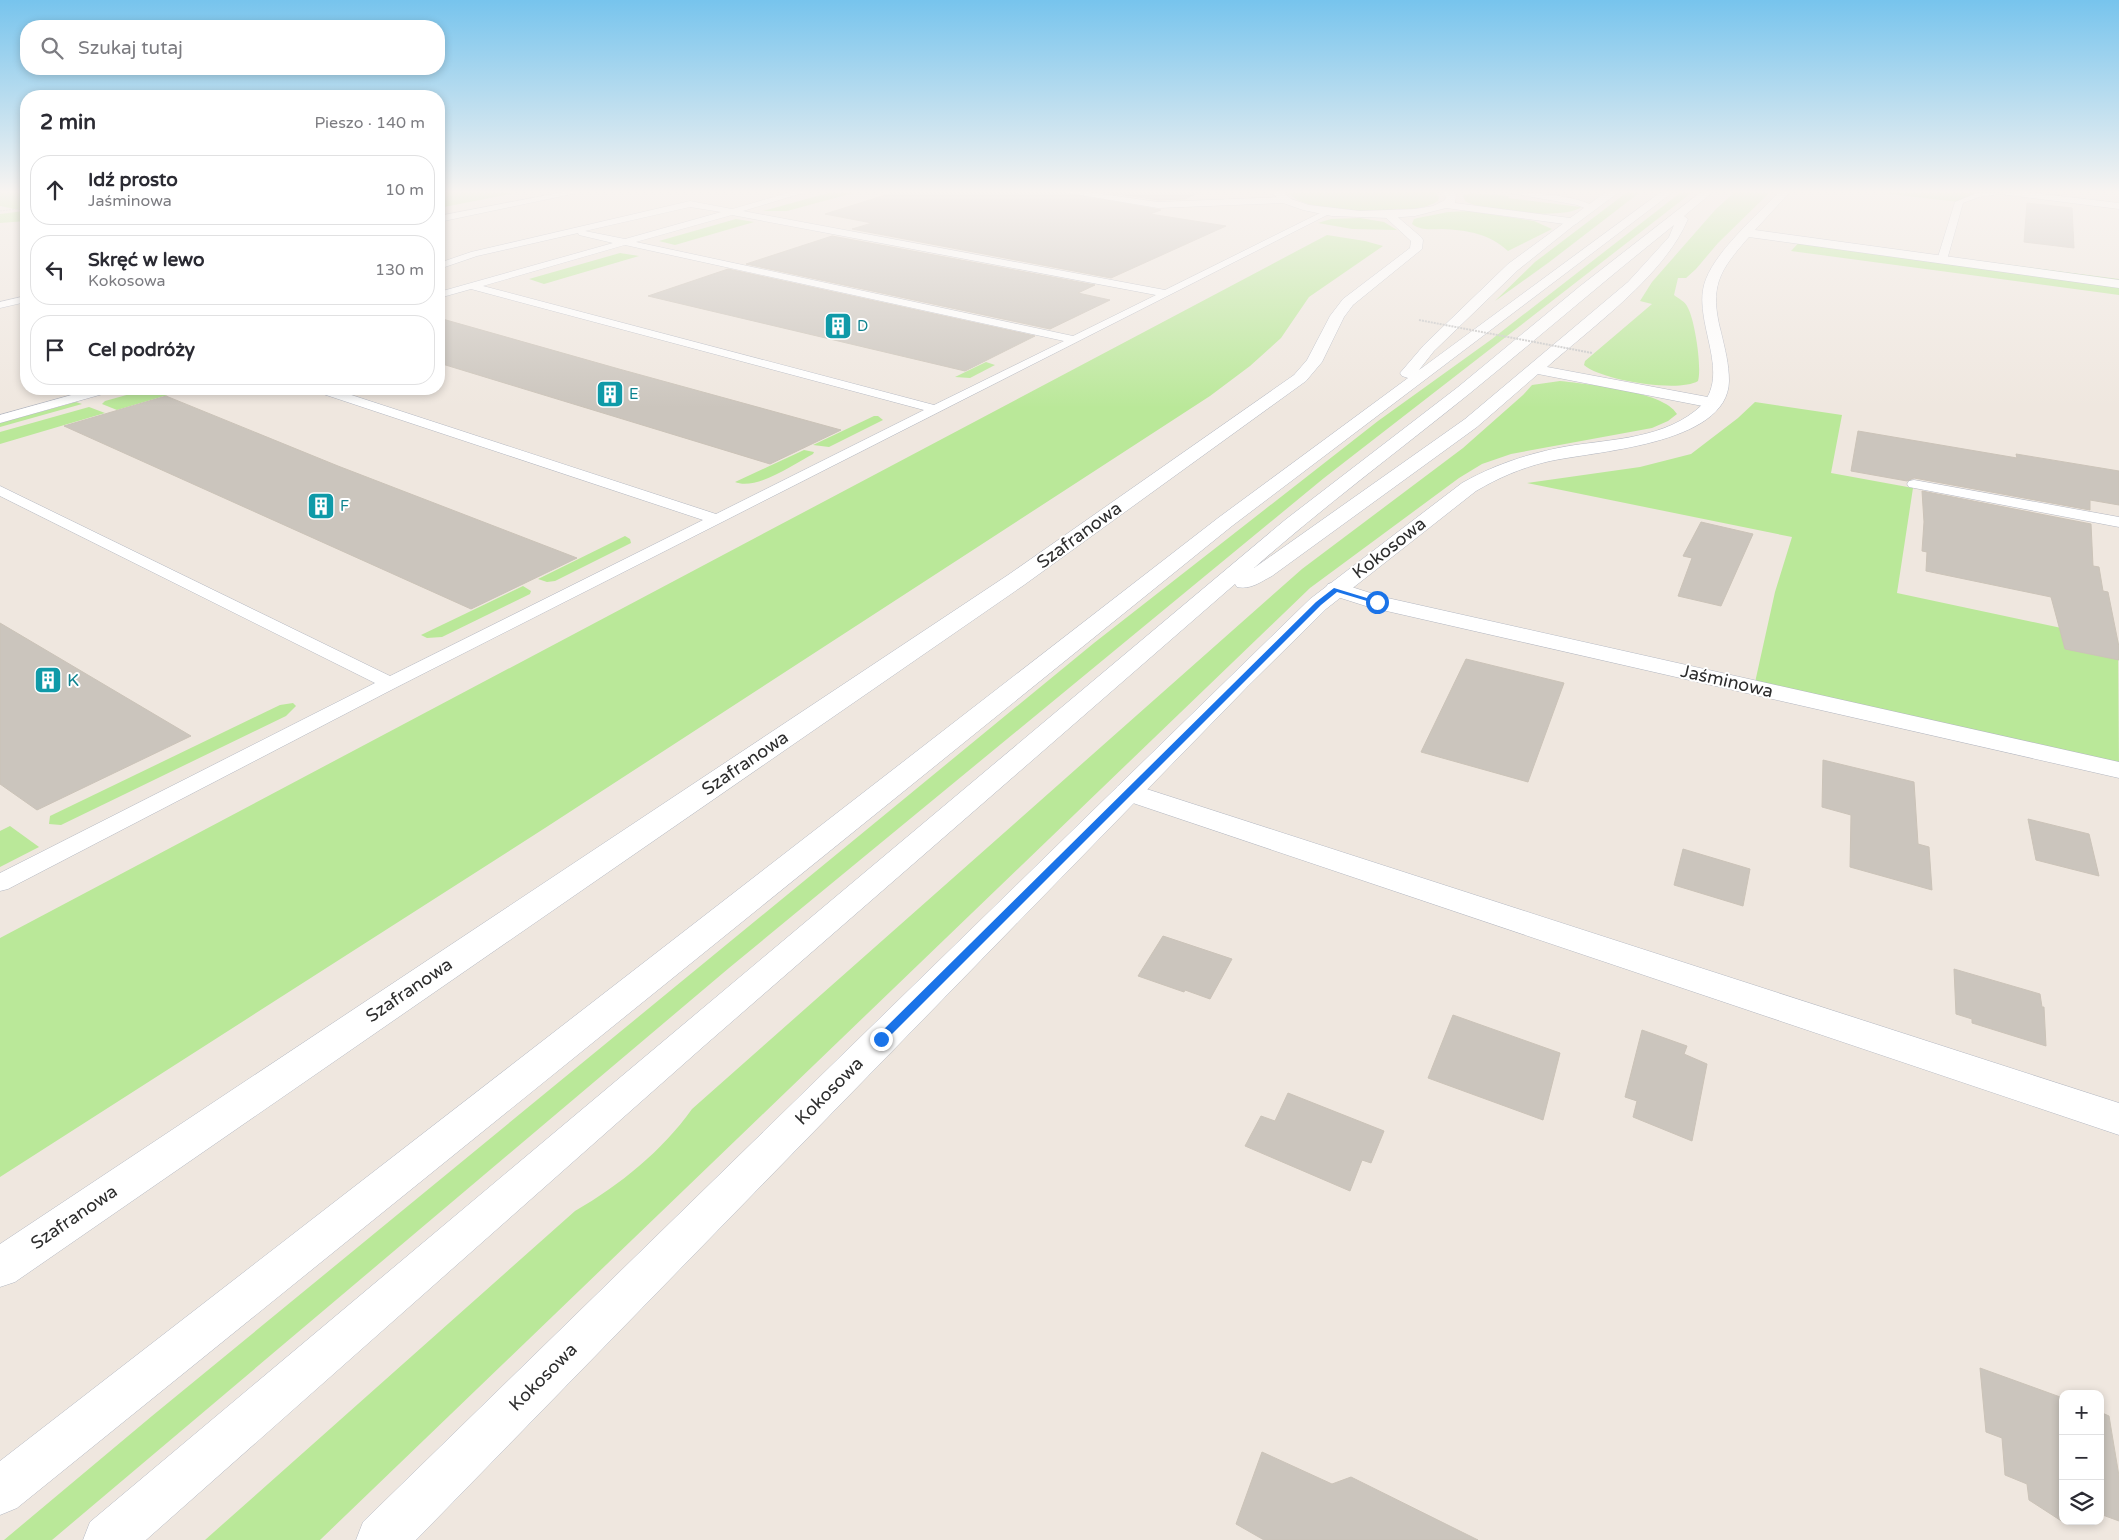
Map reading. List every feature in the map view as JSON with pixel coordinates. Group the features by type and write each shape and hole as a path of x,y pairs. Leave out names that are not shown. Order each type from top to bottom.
{"main road":[{"name":"Szafranowa","path":"0,1268 1016,580 1300,378 1314,362 1337,316 1348,302 1397,264"},
{"path":"1376,410 1429,348 1517,264"},
{"path":"0,1491 1186,553 1572,264"},
{"path":"108,1540 685,1042 1292,524 1464,390 1617,264"},
{"path":"1188,612 1264,571 1471,423 1643,274 1652,264"},
{"name":"Kokosowa","path":"381,1540 1128,792 1288,633 1336,589 1469,487 1487,476 1527,460 1620,443 1669,431 1695,418 1713,403 1720,392 1723,378 1709,315 1709,290 1716,271 1721,264"},
{"path":"1971,264 2119,284"},
{"path":"1534,369 1713,403"},
{"name":"Jaśminowa","path":"1336,589 1386,604 2119,770"},
{"path":"1128,792 1182,812 2119,1119"}],"lane":[{"path":"445,293 550,264"},
{"path":"727,264 1072,339"},
{"path":"1007,264 1165,294"},
{"path":"0,883 1072,339 1225,264"},
{"path":"506,266 522,272"},
{"path":"472,286 935,409"},
{"path":"0,305 20,300"},
{"path":"0,419 85,395"},
{"path":"339,395 717,519"},
{"path":"1914,484 2119,522"},
{"path":"0,490 390,684"}],"path":[{"path":"1419,320 1592,353"}],"green space":[{"path":"582,264 612,264 544,284 529,279"},
{"path":"1273,264 1357,264 1309,297 1281,338 1250,366 1210,396 545,828 0,1177 0,938"},
{"path":"1533,264 1547,264 1495,301"},
{"path":"1589,264 1600,264 1324,478 729,968 52,1540 4,1540 152,1416 1094,643 1378,421 1492,339"},
{"path":"1668,264 1700,264 1686,278 1678,278 1674,295 1684,302 1691,314 1698,356 1698,381 1674,386 1640,383 1606,376 1584,365 1585,361 1652,304 1640,301 1652,282"},
{"path":"1887,264 2002,264 2119,279 2119,295"},
{"path":"986,362 995,365 970,378 955,377"},
{"path":"1560,381 1641,394 1669,406 1677,414 1668,421 1652,428 1511,454 1482,464 1459,478 1310,588 320,1540 205,1540 575,1211 608,1190 654,1153 692,1109 1302,569 1463,448 1532,385"},
{"path":"126,395 168,395 117,410 102,404 105,401"},
{"path":"76,402 82,404 0,427 0,423"},
{"path":"1755,402 1842,415 1831,473 1913,488 1897,593 2118,640 2119,770 1754,687 1775,592 1792,537 1527,483 1640,467 1691,454 1738,418"},
{"path":"89,407 105,413 0,444 0,432"},
{"path":"874,416 878,416 883,420 829,447 813,445"},
{"path":"804,450 814,452 786,470 753,483 735,482"},
{"path":"625,536 630,539 631,543 555,581 547,582 538,579"},
{"path":"523,586 531,591 530,594 442,637 427,638 421,635"},
{"path":"293,703 296,706 286,716 61,825 49,824 50,816 280,705"},
{"path":"10,826 39,847 0,867 0,831"}],"building":[{"path":"746,264 982,264 1095,285 1078,293 1110,300 1050,329"},
{"path":"1036,264 1142,264 1111,278"},
{"name":"D","path":"728,269 1035,336 965,371 648,296"},
{"name":"E","path":"445,320 841,430 770,464 445,365"},
{"name":"F","path":"166,396 338,466 577,558 471,609 64,426"},
{"path":"1858,431 2017,458 2016,454 2119,471 2119,505 2090,500 2090,510 1914,478 1907,481 1851,471"},
{"path":"1922,491 2091,524 2093,566 2099,567 2103,591 2108,592 2119,647 2119,660 2065,649 2051,597 1926,571 1927,552 1922,551 1924,522"},
{"path":"1701,522 1753,534 1721,606 1678,596 1692,558 1683,556"},
{"name":"K","path":"0,623 191,736 37,810 0,784"},
{"path":"1466,659 1564,683 1528,782 1421,752"},
{"path":"1823,760 1914,782 1918,844 1929,847 1932,890 1850,867 1851,815 1822,807"},
{"path":"2028,819 2089,834 2099,876 2036,860"},
{"path":"1683,849 1750,869 1743,906 1674,885"},
{"path":"1163,936 1232,959 1210,999 1138,976"},
{"path":"1954,969 2040,994 2042,1007 2044,1007 2046,1046 1972,1023 1972,1019 1956,1014"},
{"path":"1453,1015 1560,1053 1543,1120 1428,1078"},
{"path":"1642,1030 1687,1046 1684,1054 1707,1064 1692,1141 1633,1117 1637,1101 1625,1097"},
{"path":"1288,1093 1384,1131 1371,1163 1362,1160 1350,1191 1245,1146 1261,1116 1275,1121"},
{"path":"1980,1368 2059,1397 2059,1519 2029,1500 2027,1484 2005,1475 2002,1438 1986,1432"},
{"path":"2104,1414 2109,1416 2119,1476 2119,1521 2104,1515"},
{"path":"1262,1452 1332,1484 1351,1477 1478,1540 1264,1540 1236,1524"}],"place":[{"name":"D","path":"838,326"},
{"name":"E","path":"610,394"},
{"name":"F","path":"321,506"},
{"name":"K","path":"48,680"}],"route":[{"path":"881,1039 1318,604 1336,589 1377,602"}]}
